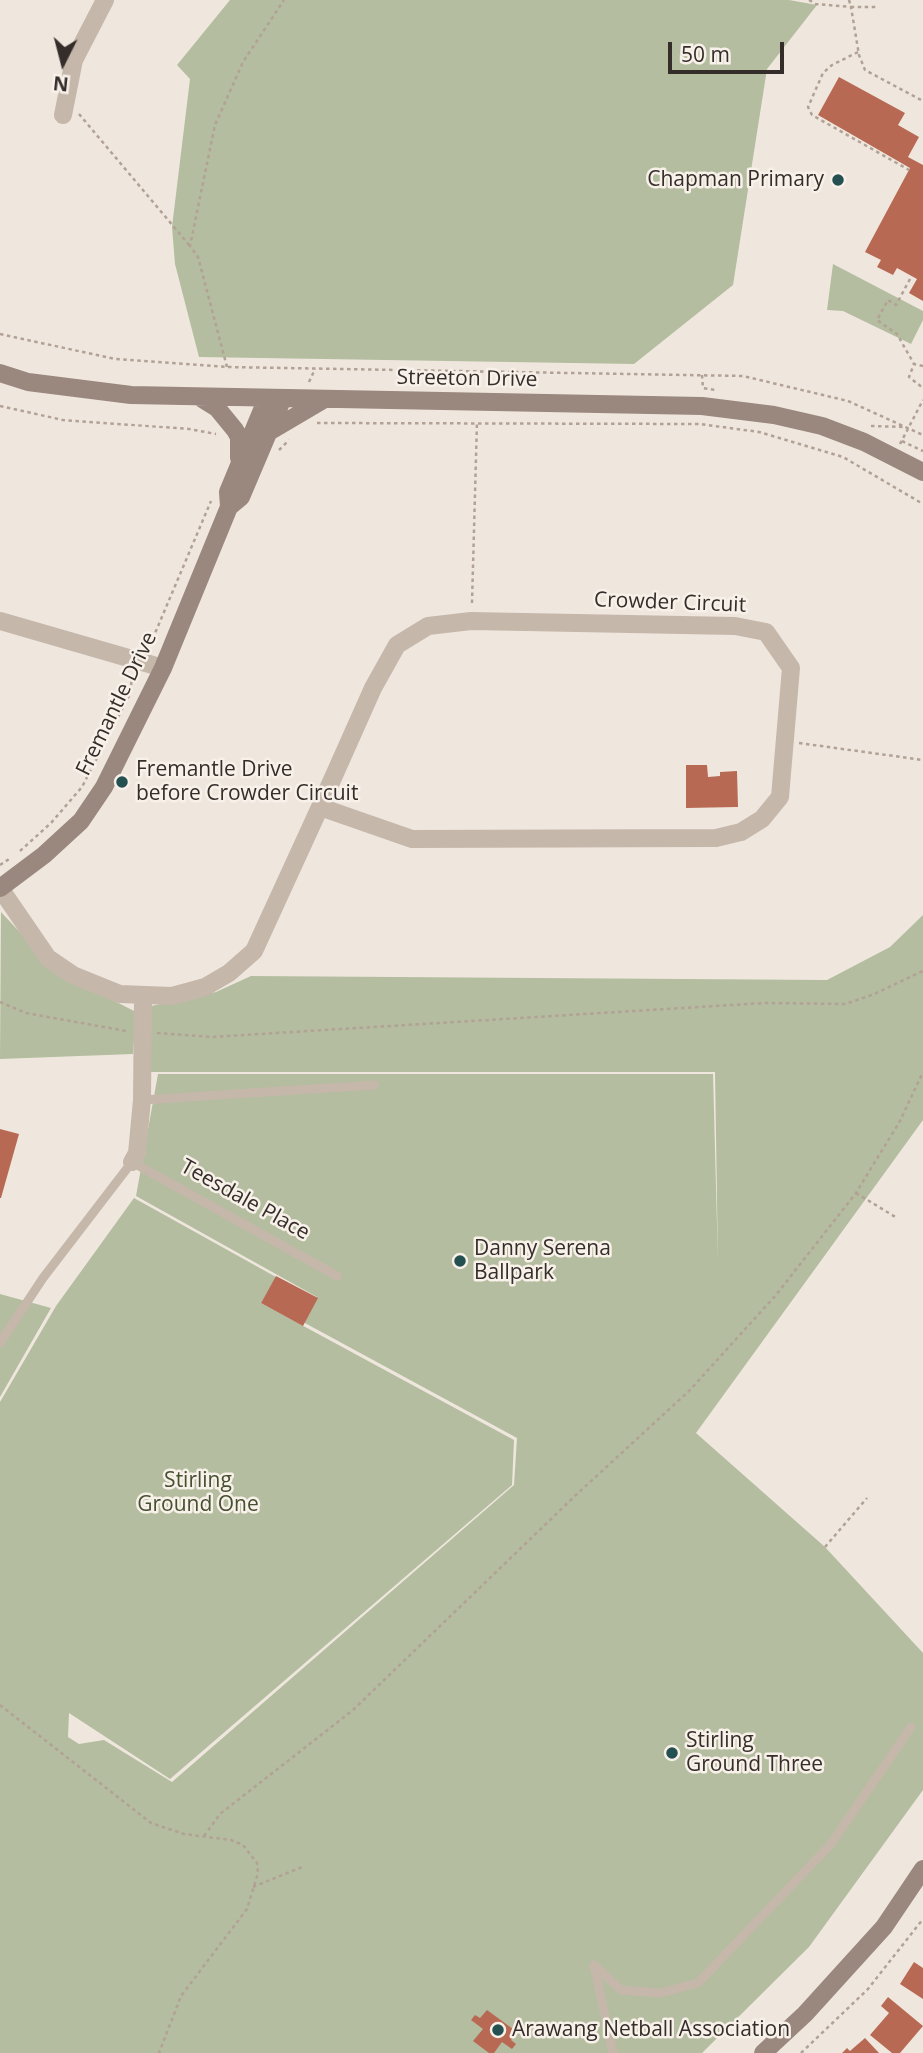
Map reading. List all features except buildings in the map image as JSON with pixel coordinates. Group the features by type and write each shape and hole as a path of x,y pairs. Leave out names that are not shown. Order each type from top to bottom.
{"main road":[{"name":"Streeton Drive","path":"0,373 77,389 131,395 702,406 774,415 822,426 864,442 923,472"},
{"path":"196,397 218,408 235,430 239,438 239,465"},
{"name":"Fremantle Drive","path":"229,506 241,497 267,433 275,398"},
{"name":"Fremantle Drive","path":"0,888 82,821 104,787 163,668 229,506 228,492 239,465 275,398"},
{"path":"267,433 313,404 327,399"},
{"path":"763,2053 805,2014 884,1927 923,1869"}],"street":[{"path":"63,115 74,60 105,0"},
{"path":"0,621 163,668"},
{"name":"Crowder Circuit","path":"0,888 48,958 97,987 120,994 172,996 205,987 229,973 254,951 373,688 397,645 428,626 471,621 735,626 766,632 791,668 780,797 762,819 741,832 716,838 412,839 320,807"},
{"path":"132,1162 137,1153 142,1100 143,996"}],"lane":[{"path":"142,1100 374,1086"},
{"path":"0,1343 43,1278 132,1162"},
{"name":"Teesdale Place","path":"132,1162 337,1276"},
{"path":"613,2053 594,1965 621,1990 660,1993 698,1983 831,1844 911,1727"}],"path":[{"path":"190,246 215,125 243,62 284,0"},
{"path":"809,0 816,4 878,8"},
{"path":"849,0 864,70 923,101"},
{"path":"858,52 832,65 823,73 808,107 812,115 909,170"},
{"path":"67,96 94,135 198,257 227,367"},
{"path":"910,279 896,305 888,300 877,320 897,334 914,364 923,366"},
{"path":"0,334 115,359 227,367 743,376 848,401 923,435"},
{"path":"914,364 909,377 923,388"},
{"path":"909,427 923,400"},
{"path":"0,406 62,420 189,429 223,435"},
{"path":"471,621 477,422"},
{"path":"310,423 700,424 759,432 843,457 923,504"},
{"path":"277,453 291,437"},
{"path":"902,441 923,452"},
{"path":"786,741 923,760"},
{"path":"0,1002 26,1013 142,1031 211,1037 750,1004 845,1004 872,995 923,971"},
{"path":"204,1836 220,1815 353,1710 577,1493 689,1391 776,1295 856,1193 900,1121 923,1072"},
{"path":"856,1193 897,1218"},
{"path":"825,1547 867,1498"},
{"path":"0,1705 151,1823 167,1830 231,1840 252,1854 258,1873 247,1909 181,1996 159,2053"},
{"path":"253,1887 302,1867"},
{"path":"801,2053 868,1989 923,1919"}],"green space":[{"path":"230,0 789,0 817,5 767,69 733,285 634,364 199,357 175,264 172,227 190,79 177,65"},
{"path":"833,264 923,311 923,320 911,344 843,311 827,310"},
{"path":"1,912 56,971 136,1012 133,1054 0,1059"},
{"name":"Stirling Ground One","path":"923,915 923,1120 696,1433 825,1547 923,1653 923,1790 809,1947 702,2053 0,2053 0,1402 56,1306 134,1198 276,1277 261,1303 514,1440 512,1485 170,1779 69,1713 68,1737 79,1744 104,1740 172,1782 514,1485 517,1438 303,1322 317,1297 136,1196 158,1074 713,1074 718,1262 715,1072 150,1072 151,1006 216,992 251,976 827,980 890,947"},
{"path":"0,1294 51,1308 0,1397"}],"place":[{"name":"Chapman Primary","path":"838,180"},
{"name":"Fremantle Drive before Crowder Circuit","path":"122,782"},
{"name":"Danny Serena Ballpark","path":"460,1261"},
{"name":"Stirling Ground Three","path":"672,1753"},
{"name":"Arawang Netball Association","path":"498,2030"}]}
